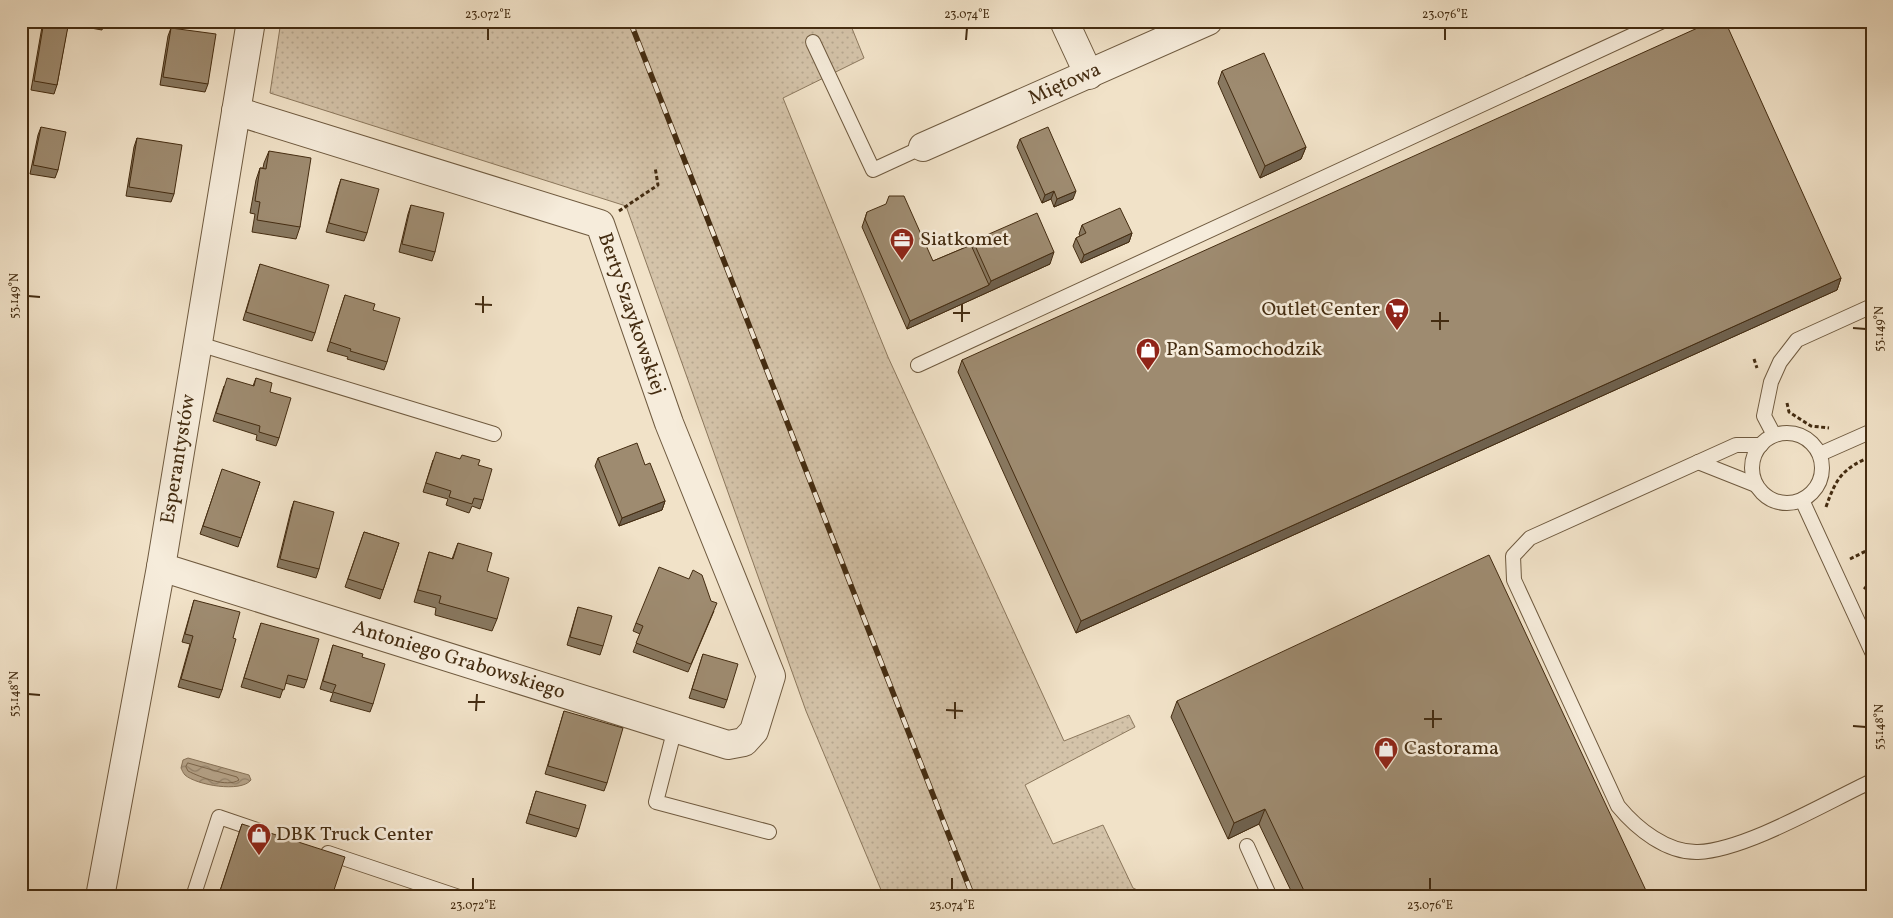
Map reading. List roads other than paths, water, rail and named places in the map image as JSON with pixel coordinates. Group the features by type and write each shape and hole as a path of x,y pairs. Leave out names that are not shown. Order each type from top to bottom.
{"street":[{"name":"Esperantystów","path":"100,897 199,344 251,21"},
{"path":"1064,21 1089,75"},
{"name":"Miętowa","path":"923,147 1208,21"},
{"name":"Berty Szaykowskiej","path":"236,112 600,224 669,423 771,676 754,731"},
{"name":"Antoniego Grabowskiego","path":"160,567 728,745 744,742 754,731"}],"lane":[{"path":"918,365 1663,21"},
{"path":"813,42 873,170 923,147"},
{"path":"1774,435 1764,416 1771,382 1780,362 1797,340 1872,306"},
{"path":"199,344 494,434"},
{"path":"1820,454 1845,441 1872,431"},
{"path":"1795,434 1806,439 1820,454 1821,478 1817,488 1802,500 1787,504 1775,501 1764,495 1756,485 1752,474 1752,462 1761,444 1774,435 1795,434"},
{"path":"1761,444 1736,445 1530,538 1512,556 1514,580 1618,806 1634,825 1656,839 1677,849 1698,852 1728,846 1755,837 1872,781"},
{"path":"1698,462 1756,485"},
{"path":"1802,500 1872,652"},
{"path":"675,728 656,802 769,832"},
{"path":"194,897 219,817 274,836"},
{"path":"1247,846 1270,897"},
{"path":"311,848 459,897"}],"water":[{"path":"188,758 249,775 251,780 246,784 229,787 199,782 185,775 181,768 183,760"}],"railway":[{"path":"630,21 973,897"}],"place":[{"name":"Siatkomet","path":"902,261"},
{"name":"Outlet Center","path":"1397,331"},
{"name":"Pan Samochodzik","path":"1148,371"},
{"name":"Castorama","path":"1386,770"},
{"name":"DBK Truck Center","path":"259,856"}]}
